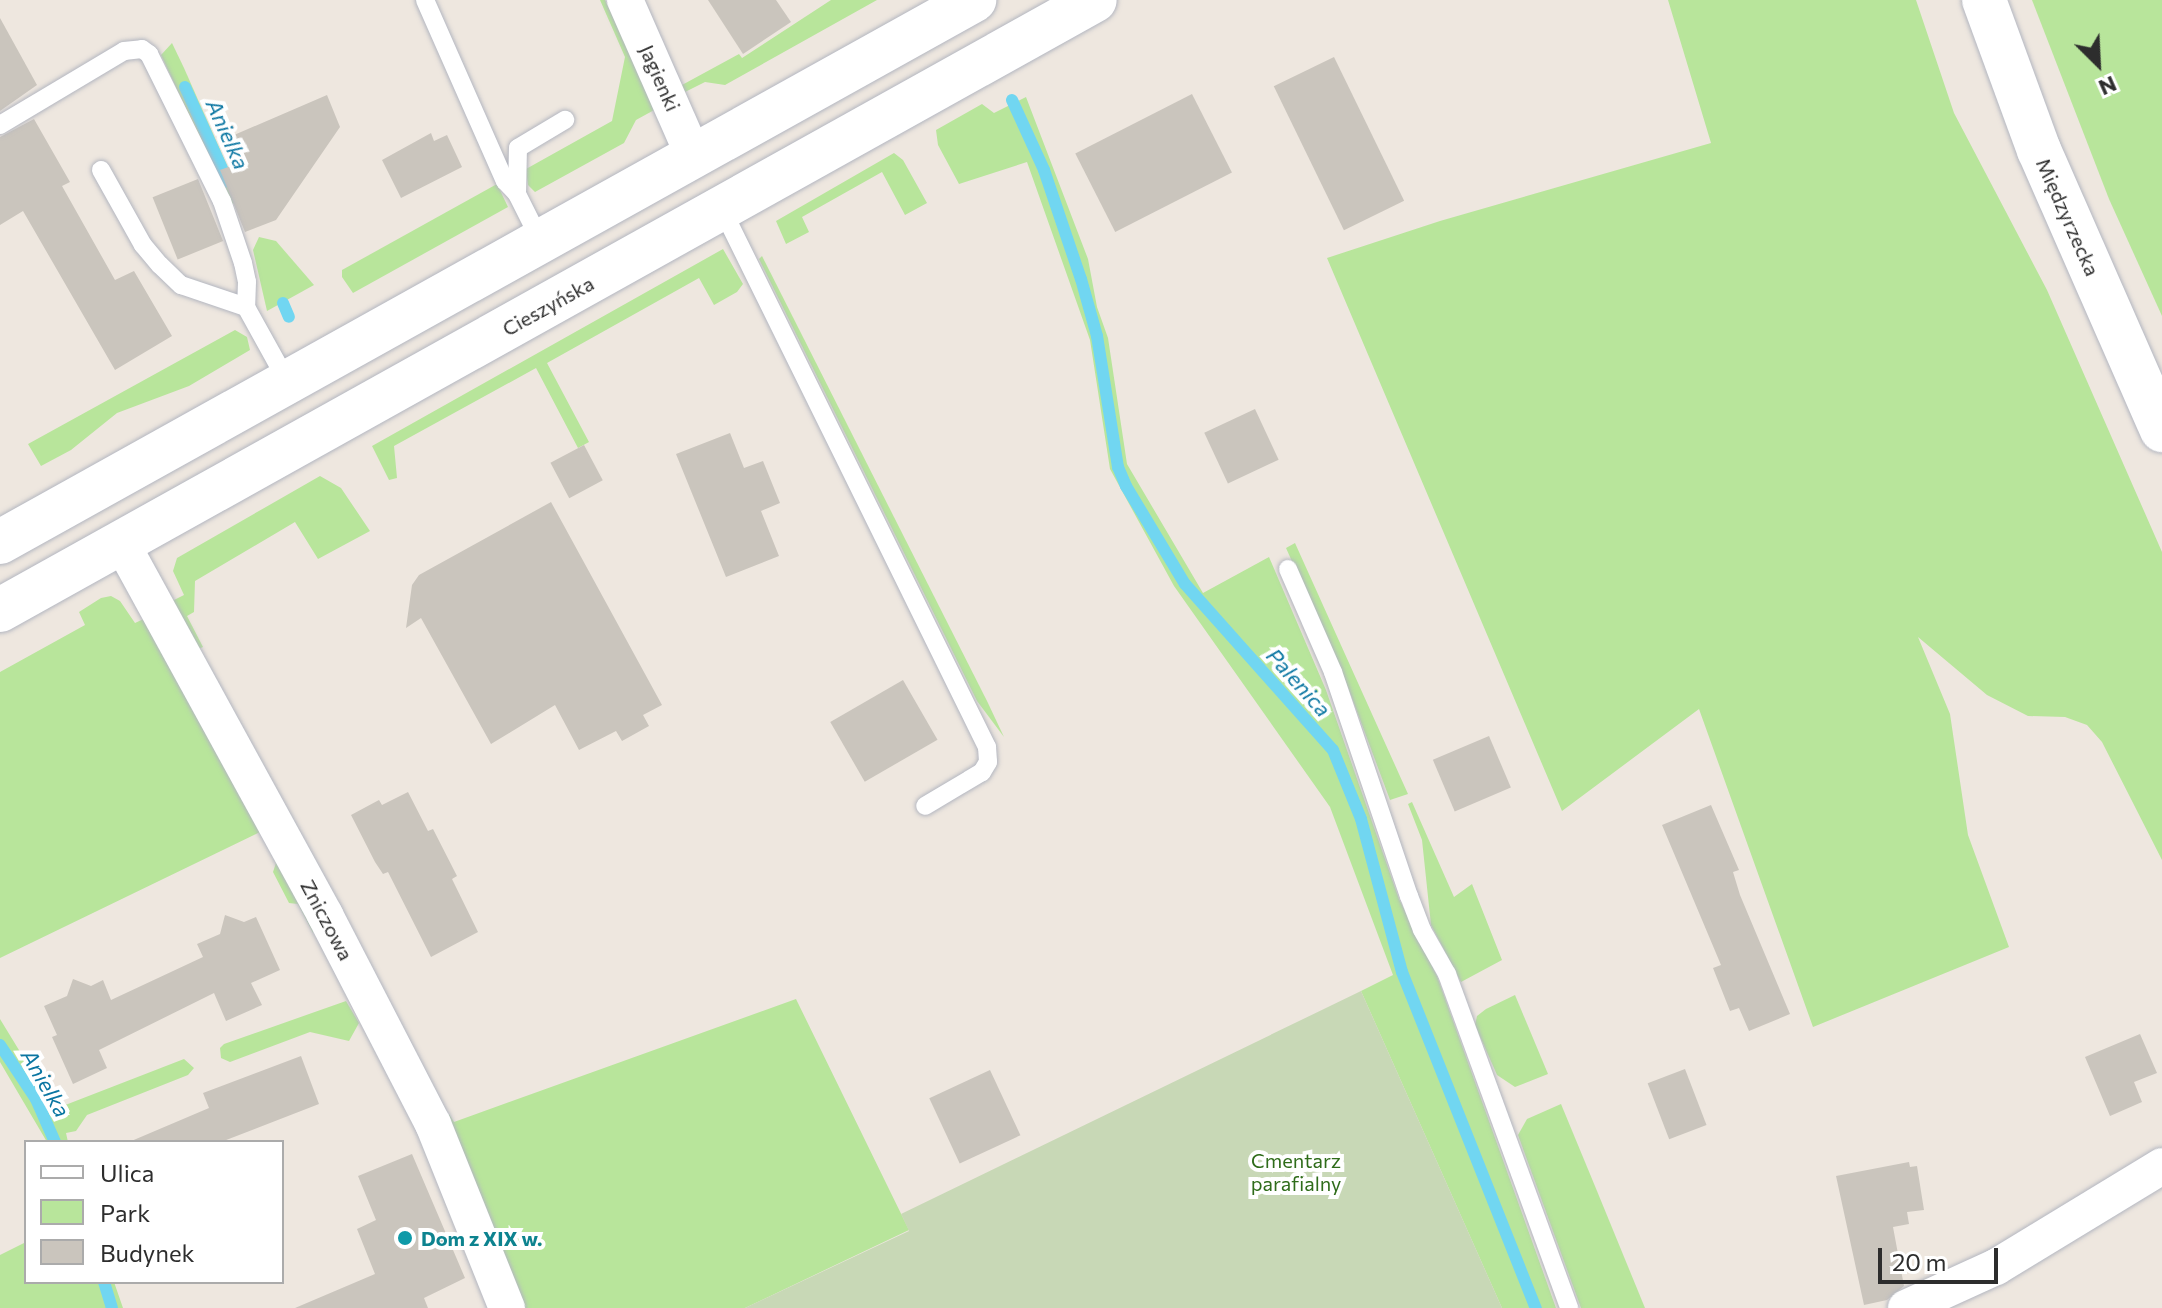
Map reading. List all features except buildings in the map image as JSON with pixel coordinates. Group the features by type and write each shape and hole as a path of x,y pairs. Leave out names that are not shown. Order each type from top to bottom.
{"main road":[{"path":"0,542 974,0"},
{"name":"Cieszyńska","path":"0,610 1095,0"},
{"path":"1968,0 2039,150"},
{"name":"Międzyrzecka","path":"1984,0 2039,150 2162,430"}],"street":[{"name":"Jagienki","path":"625,0 694,157"},
{"name":"Zniczowa","path":"122,544 325,915 433,1124 476,1223 507,1308"},
{"path":"1906,1308 1996,1267 2162,1166"}],"lane":[{"path":"425,0 505,181 517,194 541,242"},
{"path":"0,125 124,51 142,49 149,54 236,237 247,282 246,307 288,384"},
{"path":"517,194 518,148 565,120"},
{"path":"101,170 143,245 181,285 246,307"},
{"path":"722,209 987,747 988,762 982,772 925,806"},
{"path":"1288,569 1333,672 1422,930 1447,974 1503,1120 1569,1308"}],"green space":[{"path":"600,0 605,0 656,109 636,120 624,143 535,192 528,185 526,169 612,121 625,57"},
{"path":"831,0 877,0 725,85 705,82 685,92 682,85 739,54 742,58"},
{"path":"1668,0 1916,0 1954,113 2047,290 2162,552 2162,860 2102,742 2087,725 2065,717 2028,716 1987,695 1918,637 1950,714 1968,835 2009,947 1813,1027 1699,709 1562,811 1327,258 1440,221 1711,143"},
{"path":"2032,0 2162,0 2162,316 2109,199"},
{"path":"172,43 245,206 230,203 161,55"},
{"path":"1026,97 1088,259 1097,307 1108,338 1127,464 1203,593 1269,557 1326,690 1399,899 1437,976 1556,1308 1502,1308 1361,991 1393,975 1330,807 1174,586 1110,469 1090,340 1027,162 959,184 938,145 936,130 982,104 994,113"},
{"path":"894,153 903,160 927,203 905,215 882,172 802,217 809,232 786,244 776,221"},
{"path":"497,184 508,207 353,293 342,277 342,270"},
{"path":"259,237 276,241 314,285 267,311 253,250"},
{"path":"723,249 743,284 737,292 714,305 699,278 547,363 589,442 578,448 536,368 394,446 397,478 389,480 372,446"},
{"path":"762,256 1004,737 977,701 759,259"},
{"path":"235,330 247,337 250,350 189,386 117,413 71,450 41,466 28,444"},
{"path":"320,476 341,488 370,531 318,559 295,522 195,581 194,612 187,616 203,647 196,650 172,601 184,595 173,571 177,558"},
{"path":"1295,543 1408,794 1390,800 1346,682 1286,548"},
{"path":"111,596 120,601 135,623 148,617 316,923 313,933 298,904 289,903 273,872 276,863 262,831 0,958 0,672 85,625 79,612 101,598"},
{"path":"1412,802 1454,897 1472,884 1502,960 1461,982 1431,925 1422,840 1408,804"},
{"name":"Cmentarz parafialny","path":"1361,991 1502,1308 745,1308 909,1231 901,1214"},
{"path":"1515,995 1548,1074 1515,1087 1497,1075 1475,1025 1477,1016 1486,1009"},
{"path":"796,999 909,1230 745,1308 520,1308 446,1124 449,1114 454,1122"},
{"path":"346,1001 359,1023 349,1041 310,1032 230,1062 221,1058 220,1048 224,1044"},
{"path":"0,1019 55,1109 184,1059 194,1068 188,1075 87,1115 76,1131 66,1133 68,1140 46,1140 0,1062"},
{"path":"1561,1104 1645,1308 1581,1308 1518,1135 1527,1119"},
{"path":"24,1243 24,1284 115,1284 123,1308 0,1308 0,1255"}],"waterway":[{"name":"Anielka","path":"185,87 228,182"},
{"name":"Palenica","path":"1012,100 1044,170 1081,279 1097,336 1118,467 1126,486 1185,584 1333,750 1361,819 1402,972 1536,1308"},
{"name":"Anielka","path":"283,303 289,317"},
{"name":"Anielka","path":"0,1045 36,1099 54,1140"},
{"name":"Anielka","path":"105,1284 112,1308"}],"place":[{"name":"Dom z XIX w.","path":"405,1238"}]}
